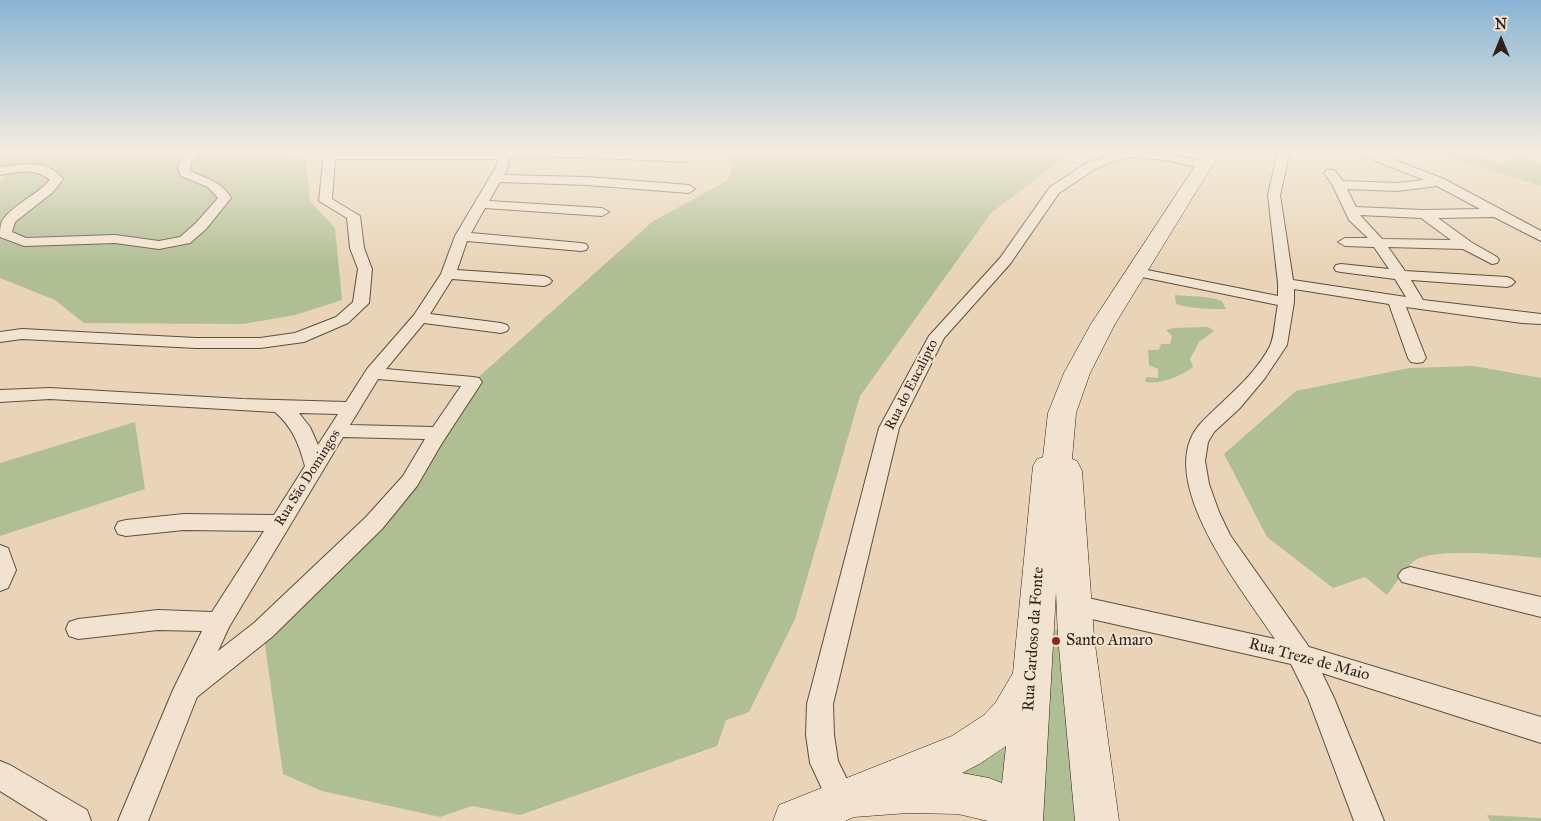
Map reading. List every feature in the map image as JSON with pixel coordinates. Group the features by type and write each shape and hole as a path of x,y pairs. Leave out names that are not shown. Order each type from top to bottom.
{"main road":[{"name":"Rua Cardoso da Fonte","path":"1021,821 1048,466 1057,464 1062,413 1077,373 1104,324 1189,189"},
{"path":"1057,464 1066,468 1067,471 1076,637 1097,821"},
{"path":"1037,597 1074,605"},
{"path":"795,821 966,750 982,741 1009,716 1032,674"},
{"path":"847,798 908,792 973,795 989,799 1004,806 1015,821"}],"street":[{"path":"49,189 9,220 5,234 24,242 115,239 159,246 185,240 201,226 226,198 221,189"},
{"path":"0,336 22,334 196,343 260,343 298,338 342,320 361,303 365,269 357,248 353,216 325,201 326,189"},
{"name":"Rua São Domingos","path":"133,821 186,690 219,622 373,373 420,318 448,274 462,236 489,189"},
{"name":"Rua do Eucalipto","path":"847,798 824,763 820,735 820,704 889,428 937,336 1006,261 1055,189"},
{"path":"1275,189 1274,195 1286,292 1279,345 1259,374 1233,404 1206,428 1198,442 1195,461 1199,484 1208,512 1221,539 1300,655 1321,698 1369,821"},
{"path":"1343,189 1351,211 1358,222 1373,236 1401,275 1418,304"},
{"path":"1453,189 1541,237"},
{"path":"480,204 602,212"},
{"path":"1351,211 1424,214 1497,213"},
{"path":"1424,214 1466,245 1492,260"},
{"path":"462,236 581,247"},
{"path":"1344,242 1466,245"},
{"path":"1341,268 1401,275 1507,282"},
{"path":"1137,272 1286,292 1396,301 1504,316 1541,319"},
{"path":"448,274 544,281"},
{"path":"1396,301 1417,358"},
{"path":"1504,316 1541,330"},
{"path":"420,318 501,328"},
{"path":"186,690 263,630 374,523 410,481 473,382 373,373"},
{"path":"0,396 19,393 63,394 282,408 351,408"},
{"path":"282,408 297,420 308,442 315,467"},
{"path":"338,431 439,433"},
{"path":"126,528 184,522 279,523"},
{"path":"0,554 4,570 0,582"},
{"path":"1410,576 1541,607"},
{"name":"Rua Treze de Maio","path":"1074,605 1300,655 1541,730"},
{"path":"78,628 158,620 219,622"},
{"path":"0,775 76,821"}],"green space":[{"path":"0,189 309,189 310,201 335,228 342,300 295,315 243,324 84,323 55,300 0,278"},
{"path":"711,189 1022,189 991,213 860,396 795,619 749,712 726,720 717,746 520,815 472,806 440,817 322,791 283,774 263,630 374,523 473,382 652,222"},
{"path":"1175,295 1216,299 1222,301 1226,309 1195,308 1176,304"},
{"path":"1208,327 1214,331 1199,342 1190,359 1193,367 1183,374 1170,379 1151,383 1145,382 1146,377 1158,378 1158,369 1149,365 1148,350 1159,350 1161,344 1170,344 1172,336 1166,330"},
{"path":"1474,366 1541,378 1541,558 1478,553 1428,556 1413,562 1387,595 1365,577 1333,588 1267,537 1224,454 1296,391 1409,368"},
{"path":"135,422 145,489 0,536 0,463"},
{"path":"1051,629 1060,631 1087,821 1032,821"},
{"path":"1010,739 1012,787 929,777"},
{"path":"1487,815 1541,818 1541,821 1490,821"}],"place":[{"name":"Santo Amaro","path":"1056,641"}]}
